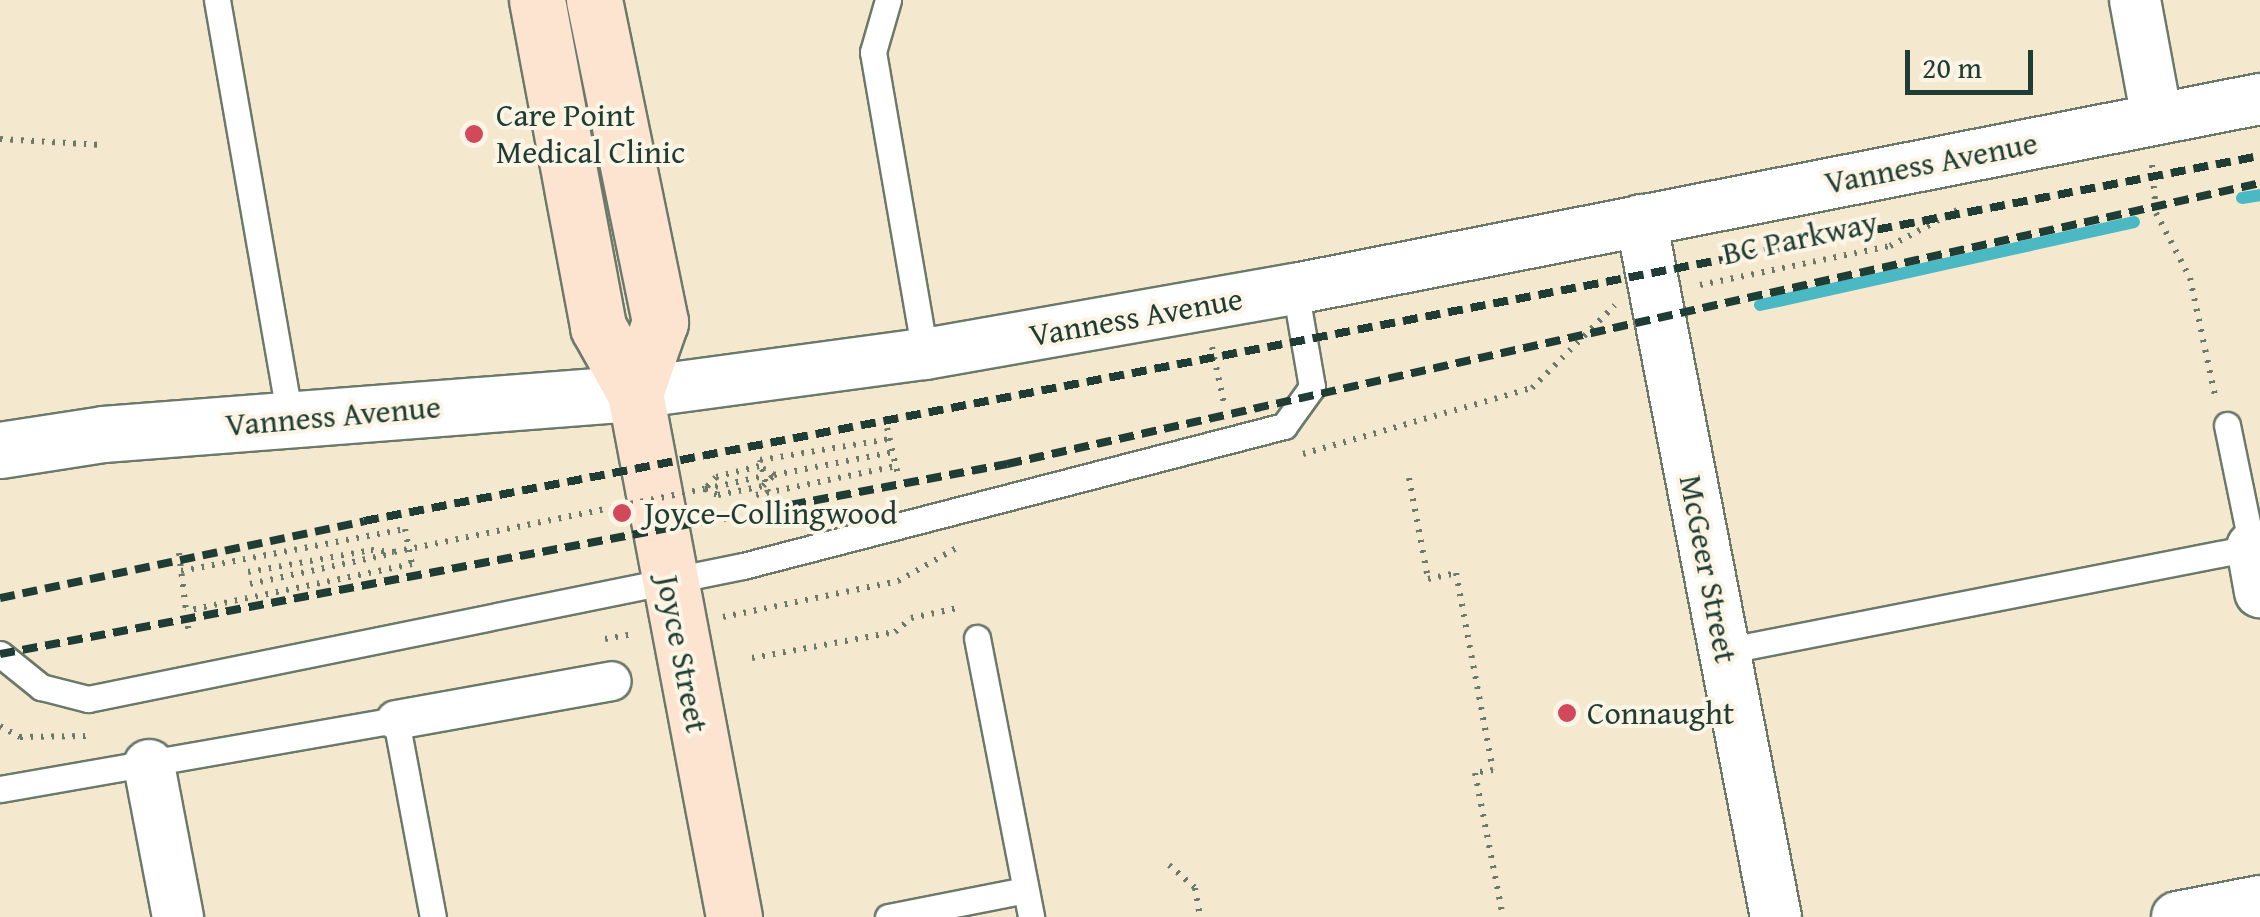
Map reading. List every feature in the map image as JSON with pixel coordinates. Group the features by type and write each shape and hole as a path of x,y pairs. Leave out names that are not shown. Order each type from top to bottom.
{"main road":[{"name":"Joyce Street","path":"537,0 598,327 635,393 732,916"},
{"name":"Joyce Street","path":"594,0 660,322 635,393"}],"street":[{"path":"2134,0 2147,145"},
{"name":"Vanness Avenue","path":"0,450 103,434 635,393 925,354 1295,290 1641,220 2147,145 2260,99"},
{"name":"McGeer Street","path":"1641,220 1776,917"},
{"path":"396,720 612,681"},
{"path":"149,764 178,917"},
{"path":"2177,917 2260,901"}],"lane":[{"path":"217,0 290,419"},
{"path":"888,0 873,52 925,354"},
{"path":"0,654 40,687 88,699 668,578 744,566 1284,426 1312,387 1295,290"},
{"path":"1724,651 2257,562 2227,425"},
{"path":"977,638 1031,917"},
{"path":"0,790 396,720 433,917"},
{"path":"888,917 1025,890"}],"path":[{"path":"0,139 102,145"},
{"path":"2147,145 2156,212 2190,278 2227,425"},
{"name":"BC Parkway","path":"1693,286 1890,246 1974,201"},
{"path":"1210,340 1226,414"},
{"path":"756,495 897,470 887,428"},
{"path":"768,492 760,460 890,439"},
{"path":"705,488 718,495 762,486 774,475 893,452"},
{"path":"705,488 716,477 759,466 774,475"},
{"path":"250,584 764,476"},
{"path":"1408,478 1428,579 1456,574 1494,770 1475,773 1502,917"},
{"path":"181,571 404,529 410,548 412,564 186,611"},
{"path":"248,572 371,550 394,552"},
{"path":"179,552 190,635"},
{"path":"752,658 896,632 911,618 971,606 977,638"},
{"path":"1168,864 1195,888 1200,917"}],"waterway":[{"path":"2242,198 2260,195"},
{"path":"1760,305 2134,222"}],"railway":[{"path":"0,598 364,521 2260,156"},
{"path":"0,654 1007,464 2260,183"}],"place":[{"name":"Care Point Medical Clinic","path":"474,134"},
{"name":"Joyce–Collingwood","path":"622,513"},
{"name":"Connaught","path":"1567,713"}]}
